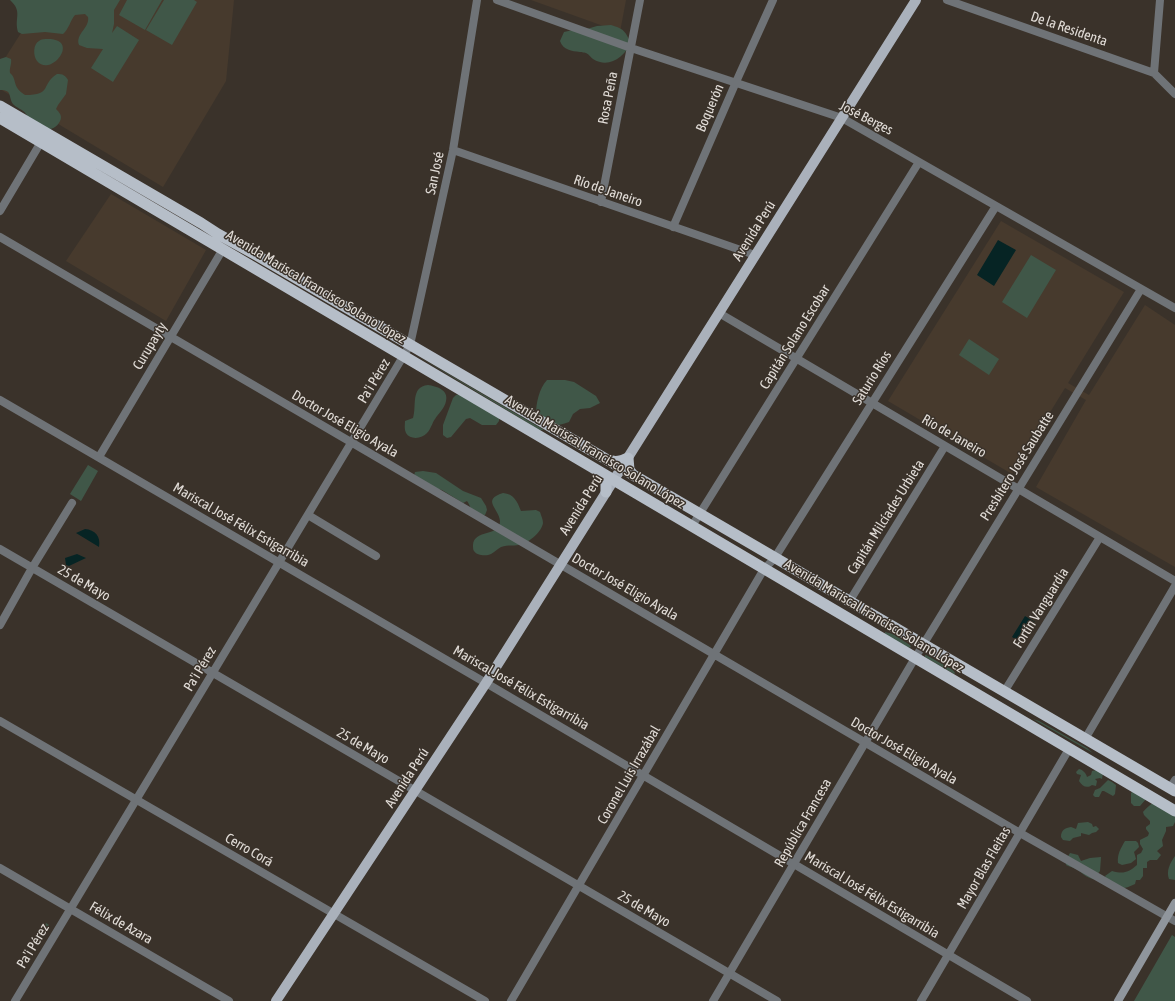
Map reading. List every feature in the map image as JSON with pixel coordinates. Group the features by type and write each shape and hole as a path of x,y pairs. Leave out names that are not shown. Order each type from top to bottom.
{"highway":[{"name":"Avenida Mariscal Francisco Solano López","path":"0,106 258,256 510,419 598,471 634,476 696,520 769,564 914,658 1175,811"},
{"name":"Avenida Mariscal Francisco Solano López","path":"0,118 223,249 606,460 618,473 628,488 696,520 730,540 753,546 769,564 849,602 1085,739 1173,786"},
{"path":"41,142 46,141 59,144 105,170 117,174"},
{"path":"510,419 527,425 609,470 618,473 620,479 627,480 696,520"},
{"path":"606,460 619,462 628,458 629,470 634,476"},
{"path":"598,471 602,474 606,481 606,492"},
{"path":"606,492 611,489 628,488"},
{"path":"769,564 857,615 888,625"}],"main road":[{"name":"Avenida Perú","path":"276,1001 486,683 916,0"},
{"path":"1118,1001 1175,903"}],"street":[{"name":"San José","path":"407,351 453,150 477,0"},
{"name":"José Berges","path":"497,0 631,48 842,118 1175,308"},
{"name":"Rosa Peña","path":"600,202 640,0"},
{"name":"Boquerón","path":"673,227 773,0"},
{"name":"De la Residenta","path":"946,0 1154,73 1175,94"},
{"path":"1154,73 1160,0"},
{"path":"0,211 41,142"},
{"name":"Río de Janeiro","path":"453,150 755,255"},
{"name":"Capitán Solano Escobar","path":"696,520 919,162"},
{"name":"Saturio Ríos","path":"769,564 996,206"},
{"name":"Doctor José Eligio Ayala","path":"0,237 714,655 1175,922"},
{"name":"Curupayty","path":"99,457 223,249"},
{"name":"Presbítero José Saubatte","path":"914,658 1141,288"},
{"name":"Río de Janeiro","path":"719,313 1175,581"},
{"name":"Pa'i Pérez","path":"15,1001 407,351"},
{"name":"Mariscal José Félix Estigarribia","path":"0,400 644,775 1027,1001"},
{"name":"Capitán Milcíades Urbieta","path":"849,602 945,446"},
{"path":"0,625 32,568 72,503"},
{"path":"308,515 376,556"},
{"name":"Fortín Vanguardia","path":"1004,692 1100,537"},
{"name":"25 de Mayo","path":"0,549 776,1001"},
{"name":"Coronel Luis Irrazábal","path":"511,1001 769,564"},
{"path":"1085,739 1175,586"},
{"name":"República Francesa","path":"713,1001 914,658"},
{"name":"Cerro Corá","path":"0,721 335,913 485,1001"},
{"name":"Mayor Blas Fleitas","path":"921,1001 1069,749"},
{"name":"Félix de Azara","path":"0,868 229,1001"}],"shaded area":[{"path":"42,0 234,0 226,81 163,187 0,89 0,66"},
{"path":"531,0 626,0 620,32"},
{"path":"111,194 206,250 166,321 66,261"},
{"path":"1001,221 1124,292 1068,383 1089,395 1145,305 1175,325 1175,567 1036,487 1086,400 1065,388 1012,474 888,401"}],"green space":[{"path":"10,0 120,0 114,10 114,24 112,33 117,26 139,40 113,82 91,68 103,49 87,48 79,45 79,38 88,21 88,17 85,14 75,15 67,30 63,34 45,32 22,34 18,32 17,11 14,4"},
{"path":"127,0 162,0 145,30 119,15"},
{"path":"164,0 194,0 197,2 172,45 146,30"},
{"path":"611,25 624,31 631,43 620,57 610,62 599,62 586,53 568,50 561,44 560,41 564,32"},
{"path":"48,39 58,41 62,45 63,50 55,62 49,65 43,65 36,59 34,53 35,47 40,40"},
{"path":"6,57 11,59 10,73 14,78 16,86 25,95 34,95 43,91 52,78 57,74 64,75 67,78 66,94 56,109 61,119 55,127 47,129 31,121 25,112 13,104 10,94 7,91 0,90 0,59"},
{"path":"1031,255 1056,270 1027,318 1002,302"},
{"path":"969,339 999,359 989,375 959,355"},
{"path":"414,354 544,430 540,430"},
{"path":"547,380 565,380 574,382 596,396 600,403 590,408 580,409 573,414 569,422 558,425 548,424 536,415 538,396"},
{"path":"422,386 435,386 444,391 446,394 445,404 430,430 422,437 413,438 405,432 405,421 413,418 416,393"},
{"path":"461,394 499,417 499,421 496,425 482,425 470,418 466,419 451,437 447,438 443,435 443,425 453,398 456,395"},
{"path":"88,465 98,471 81,501 70,494"},
{"path":"423,471 436,473 463,491 481,498 487,510 485,515 476,514 467,501 463,503 442,490 420,484 414,476 415,472"},
{"path":"503,493 512,496 515,499 521,511 536,510 540,512 543,522 542,526 535,536 525,543 504,546 489,555 477,554 473,549 474,540 499,526 499,516 492,502 493,498"},
{"path":"885,632 893,634 911,647 908,648 885,634"},
{"path":"925,655 953,670 955,673 954,674 925,657"},
{"path":"1033,719 1087,748 1093,753"},
{"path":"1079,769 1086,774 1087,777 1091,775 1092,771 1097,770 1103,773 1102,779 1095,779 1097,781 1096,786 1085,786 1079,781 1081,775 1077,774 1076,772"},
{"path":"1108,780 1116,785 1115,794 1113,796 1102,791 1099,797 1095,797 1093,795 1095,790 1100,788"},
{"path":"1134,790 1146,799 1140,806 1134,806 1131,803 1131,793"},
{"path":"1154,802 1175,814 1175,822 1173,826 1166,827 1162,840 1163,846 1157,851 1161,855 1157,860 1150,860 1147,862 1147,868 1143,868 1143,876 1140,880 1136,880 1135,884 1126,888 1114,887 1105,876 1112,871 1122,873 1131,870 1137,865 1137,855 1141,853 1143,849 1140,844 1140,840 1148,836 1149,833 1146,827 1150,824 1150,821 1143,812"},
{"path":"1088,822 1092,824 1093,827 1096,826 1099,829 1089,835 1081,833 1081,836 1073,838 1070,841 1063,840 1061,837 1065,829 1071,827 1076,829 1078,823"},
{"path":"1125,841 1136,841 1139,847 1134,852 1136,859 1131,863 1122,865 1118,863 1118,857"},
{"path":"1070,853 1078,855 1081,861 1101,857 1100,871 1094,879 1089,878 1076,869 1066,865 1067,858"},
{"path":"1175,856 1175,880 1169,879 1168,870"},
{"path":"46,923 49,925 41,940 38,938"},
{"path":"1172,935 1175,937 1175,1001 1134,1001"}],"water":[{"path":"998,240 1016,250 994,286 977,275"},
{"path":"85,529 96,534 99,540 99,547 76,533"},
{"path":"77,554 86,558 69,566 66,565 65,558"},
{"path":"1025,616 1035,622 1023,644 1012,637"}]}
